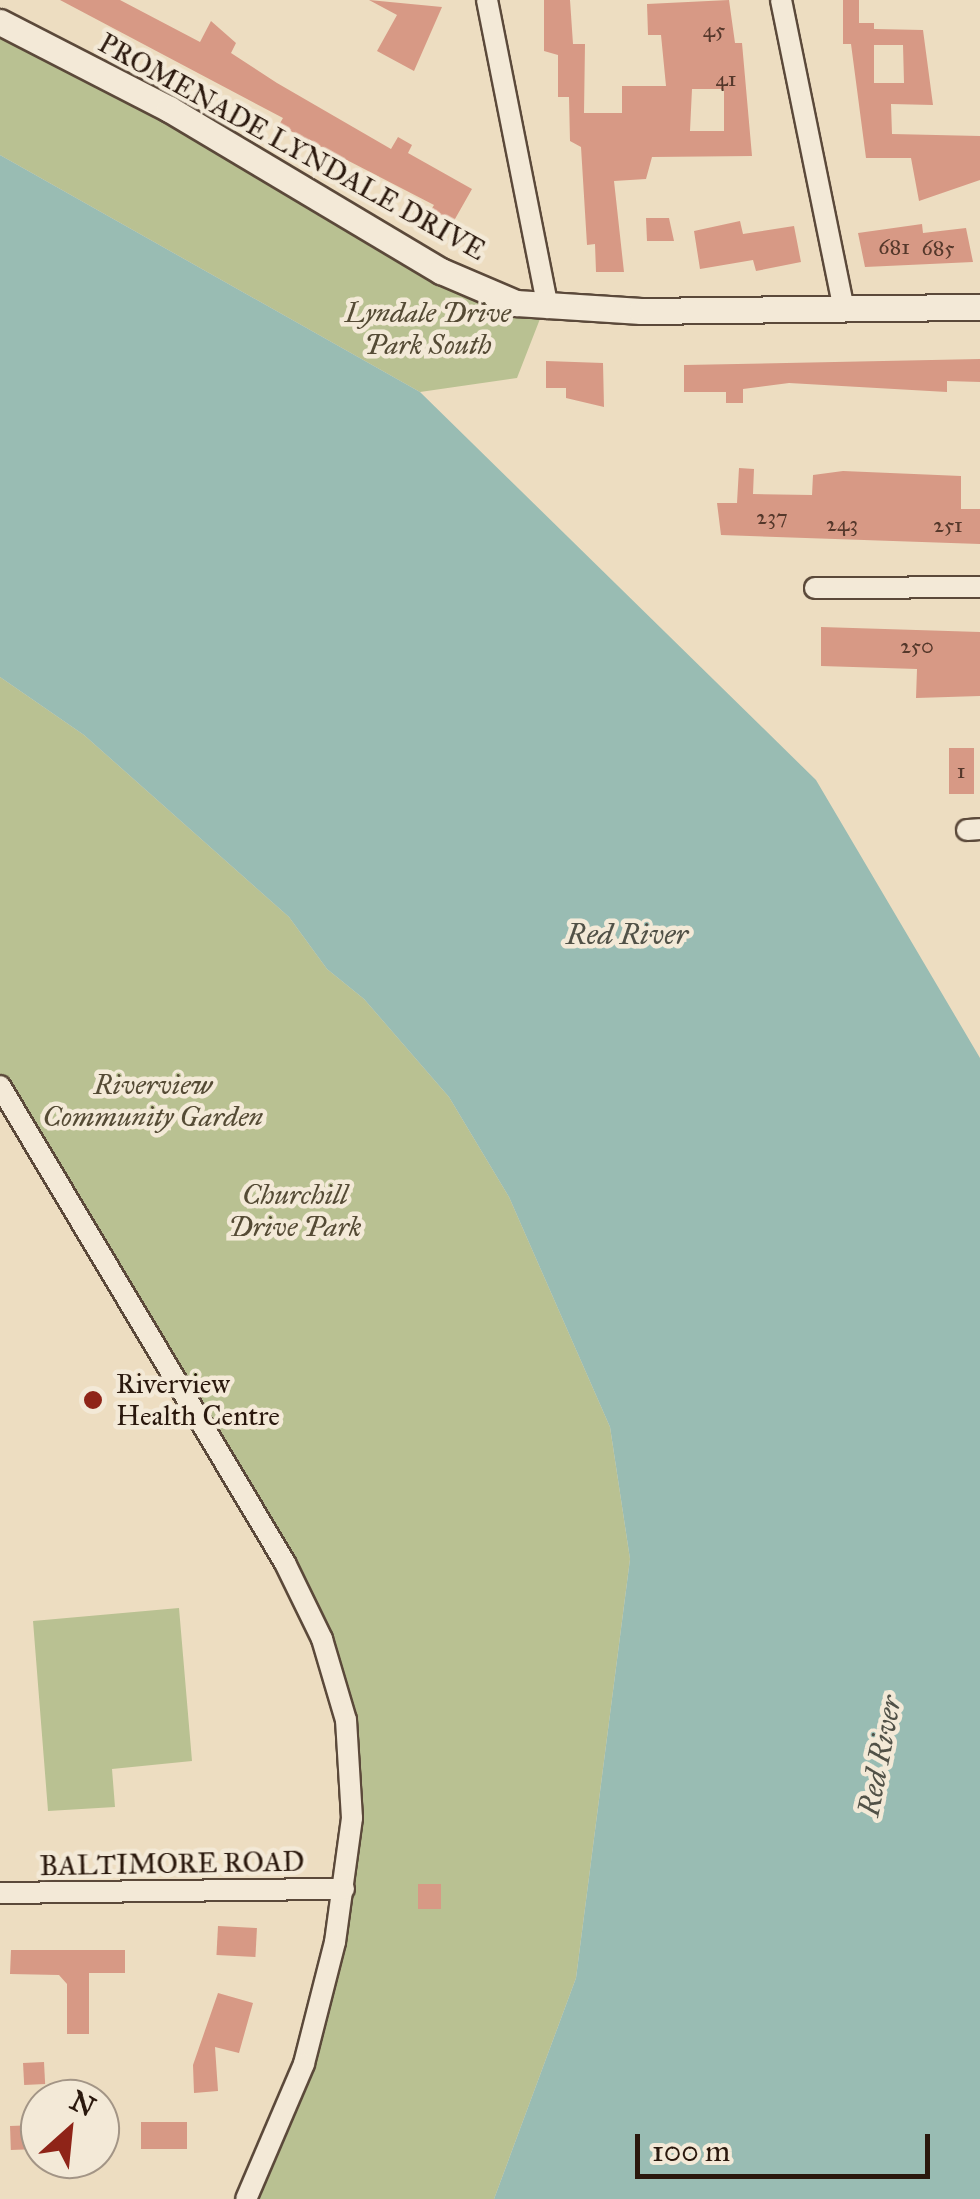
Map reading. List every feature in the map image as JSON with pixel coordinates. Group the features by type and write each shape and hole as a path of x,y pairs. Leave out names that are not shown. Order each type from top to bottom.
{"street":[{"path":"487,0 548,308"},
{"path":"781,0 844,310"},
{"name":"PROMENADE LYNDALE DRIVE","path":"0,22 169,109 441,270 548,308 980,307"},
{"path":"816,588 980,587"},
{"path":"0,1086 285,1562 322,1639 346,1720 350,1771 344,1889 304,2064 246,2199"},
{"name":"BALTIMORE ROAD","path":"0,1893 344,1889"}],"green space":[{"name":"Lyndale Drive Park South","path":"0,23 441,271 545,306 517,378 420,392 0,155"},
{"name":"Churchill Drive Park","path":"0,677 84,735 289,917 327,969 364,999 449,1097 509,1197 610,1427 630,1559 576,1978 494,2199 246,2199 321,2003 351,1771 322,1639 0,1086"},
{"path":"179,1608 192,1761 112,1769 115,1807 48,1811 33,1621"}],"water":[{"name":"Red River","path":"0,155 420,392 816,780 980,1058 980,2199 494,2199 576,1978 630,1559 610,1427 509,1197 449,1097 364,999 327,969 289,917 84,735 0,677"}],"building":[{"path":"60,0 120,0 200,42 211,21 236,43 231,53 277,83 391,149 398,137 412,145 408,153 472,189 451,226 429,213 434,205 279,125 283,118"},
{"path":"369,0 442,7 414,71 377,51 397,15"},
{"path":"544,0 570,0 573,44 585,44 584,113 622,113 622,86 666,86 661,35 648,35 647,4 729,0 735,43 742,43 752,156 652,157 646,179 614,181 624,272 596,272 595,244 587,245 581,147 570,141 569,97 558,97 558,55 544,51","holes":["692,89 724,89 724,131 690,131"]},
{"path":"843,0 859,0 859,23 874,23 874,29 923,30 933,105 891,104 892,134 980,136 980,180 919,201 911,158 866,158 851,44 843,44","holes":["874,45 903,45 904,83 874,83"]},
{"path":"646,218 669,218 674,241 647,241"},
{"path":"740,221 743,234 794,226 801,262 756,271 753,260 700,269 694,231"},
{"path":"922,224 923,233 966,228 973,262 865,267 858,233"},
{"path":"980,359 980,382 947,381 947,392 789,383 743,389 743,403 726,403 726,392 684,392 684,365"},
{"path":"546,361 603,363 604,407 566,398 566,388 546,388"},
{"path":"739,468 754,469 753,494 812,495 813,475 843,471 961,476 961,509 980,509 980,544 721,535 717,503 737,503"},
{"path":"821,627 980,632 980,696 916,698 917,669 821,666"},
{"path":"949,748 974,748 974,794 949,794"},
{"path":"418,1884 441,1884 441,1909 418,1909"},
{"path":"218,1926 257,1928 255,1957 216,1955"},
{"path":"11,1950 125,1950 125,1973 89,1973 89,2034 67,2034 67,1984 59,1975 10,1974"},
{"path":"218,1993 253,2003 239,2053 215,2047 218,2091 194,2093 193,2065"},
{"path":"44,2062 45,2079 24,2079 23,2063"},
{"path":"141,2122 187,2122 187,2149 141,2149"},
{"path":"10,2126 20,2126 20,2150 11,2150"}],"place":[{"name":"Riverview Health Centre","path":"93,1400"}],"park label":[{"name":"Riverview Community Garden","path":"153,1101"}]}
